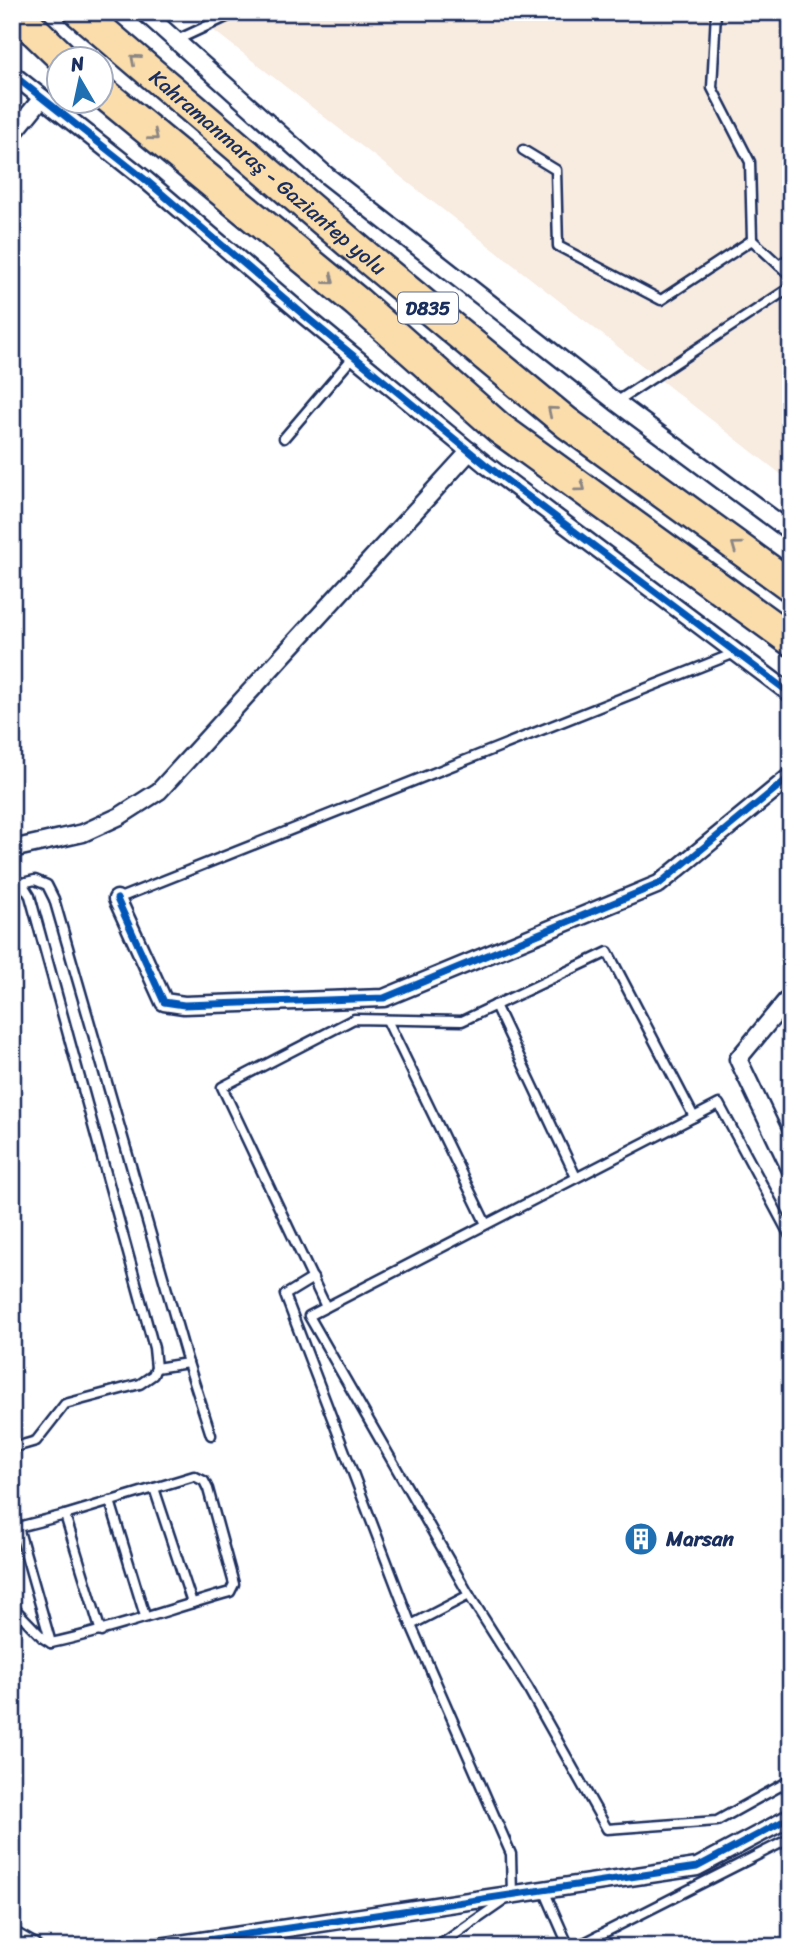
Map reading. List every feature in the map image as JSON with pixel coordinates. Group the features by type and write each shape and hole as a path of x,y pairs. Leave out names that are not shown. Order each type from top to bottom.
{"highway":[{"path":"15,12 50,46"},
{"name":"Kahramanmaraş - Gaziantep yolu","path":"80,12 363,254 567,423 791,586"},
{"name":"Kahramanmaraş - Gaziantep yolu","path":"116,104 357,302 499,428 791,640"}],"street":[{"path":"144,12 326,175 616,402 791,532"},
{"path":"12,74 147,181 470,451 791,694"},
{"path":"12,135 42,98"},
{"path":"12,849 83,833 120,816 159,791 470,451"},
{"path":"117,899 164,1002 184,1005 384,998 659,884 791,776"},
{"path":"791,995 738,1059 791,1170"},
{"path":"160,1947 698,1867 791,1817"},
{"path":"12,1935 33,1947"}],"lane":[{"path":"177,40 237,12"},
{"path":"716,12 712,88 750,162 752,240 791,276"},
{"path":"523,150 556,170 558,246 661,300 752,240"},
{"path":"779,265 791,257"},
{"path":"616,402 791,287"},
{"path":"284,438 354,356"},
{"path":"117,899 736,653"},
{"path":"12,879 22,883 35,880 47,885 54,899 211,1435"},
{"path":"12,1448 36,1441 65,1404 141,1384 153,1375 156,1368 154,1348 41,934 30,896 22,883"},
{"path":"326,1307 222,1087 354,1019 461,1021 608,952 694,1117"},
{"path":"495,1005 576,1178"},
{"path":"387,1020 486,1224"},
{"path":"791,1238 719,1104 309,1316 469,1595 528,1688 607,1829 717,1821 791,1780"},
{"path":"313,1278 285,1295 411,1625 511,1854 512,1895 437,1947"},
{"path":"156,1368 188,1363"},
{"path":"12,1606 51,1643 101,1632 145,1616 230,1592 234,1584 204,1481 194,1476 15,1529 51,1643"},
{"path":"154,1488 192,1603"},
{"path":"110,1501 145,1616"},
{"path":"65,1515 101,1632"},
{"path":"411,1625 469,1595"},
{"path":"576,1947 791,1838"},
{"path":"544,1890 569,1947"}],"shaded area":[{"path":"190,12 791,12 791,482"}],"cycle path":[{"path":"12,74 147,181 485,464 791,694"},
{"path":"117,899 164,1002 184,1005 384,998 659,884 791,776"},
{"path":"160,1947 697,1867 791,1817"}],"place":[{"name":"Marsan","path":"641,1539"}]}
